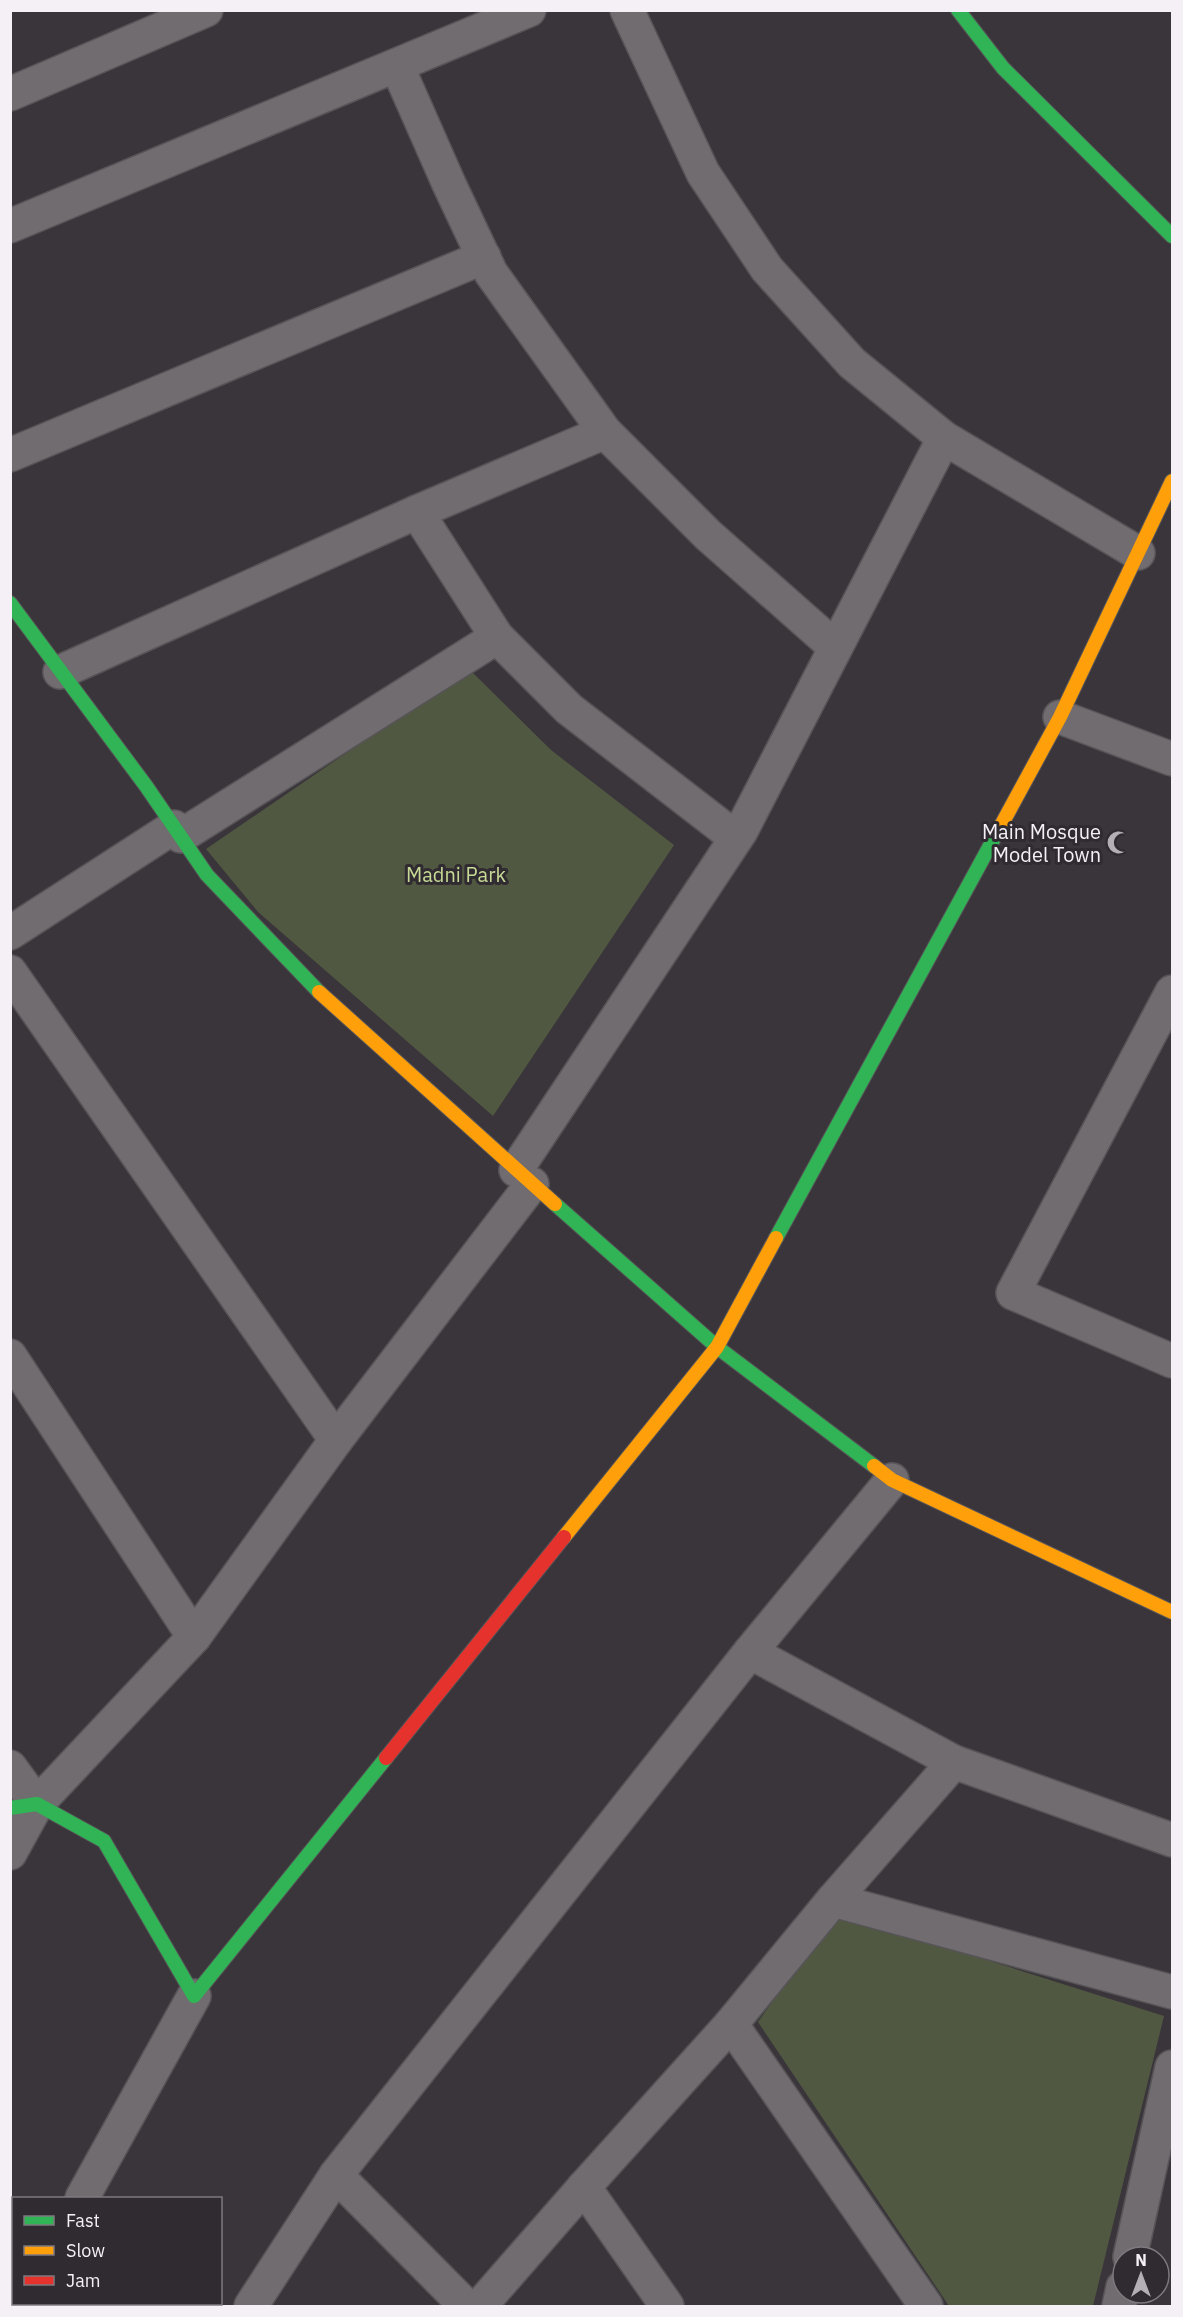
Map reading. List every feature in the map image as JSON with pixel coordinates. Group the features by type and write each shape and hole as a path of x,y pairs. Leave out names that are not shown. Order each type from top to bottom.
{"street":[{"path":"10,94 206,10"},
{"path":"10,226 529,10"},
{"path":"627,10 703,173 767,270 852,363 944,438 1138,553"},
{"path":"958,10 1003,68 1173,236"},
{"path":"398,66 449,184 491,273 605,432 708,535 835,647"},
{"path":"10,455 484,257"},
{"path":"60,672 417,512 605,432"},
{"path":"10,1853 24,1806 194,1637 524,1177 736,838 944,438"},
{"path":"83,2197 194,1996 717,1347 1060,717 1173,480"},
{"path":"417,512 497,637 569,709 736,838"},
{"path":"10,603 146,786 207,875 317,990 717,1347 892,1480 1173,1612"},
{"path":"10,933 497,637"},
{"path":"1060,717 1173,759"},
{"path":"10,972 336,1440"},
{"path":"1173,992 1013,1293 1173,1361"},
{"path":"10,1356 194,1637"},
{"path":"251,2307 336,2175 750,1652 892,1480"},
{"path":"750,1652 954,1762 1173,1840"},
{"path":"480,2307 584,2187 731,2024 834,1900 954,1762"},
{"path":"10,1767 24,1806 104,1841 194,1996"},
{"path":"834,1900 1173,1992"},
{"path":"731,2024 926,2307"},
{"path":"1133,2245 1173,2067"},
{"path":"336,2175 466,2307"},
{"path":"584,2187 667,2307"}],"green space":[{"name":"Madni Park","path":"469,669 551,750 674,845 493,1116 258,912 206,849"},
{"path":"835,1912 1164,2016 1093,2306 949,2306 758,2022"}],"traffic: fast":[{"path":"958,10 1003,68 1172,236"},
{"path":"10,603 146,786 207,875 319,992"},
{"path":"776,1238 998,831"},
{"path":"555,1204 717,1347 874,1466"},
{"path":"10,1808 37,1804 104,1841 194,1996 386,1758"}],"traffic: slow":[{"path":"998,831 1060,717 1172,481"},
{"path":"319,992 555,1204"},
{"path":"564,1537 717,1347 776,1238"},
{"path":"874,1466 892,1480 1172,1612"}],"traffic: jam":[{"path":"386,1758 564,1537"}],"place":[{"name":"Main Mosque Model Town","path":"1119,843"}]}
